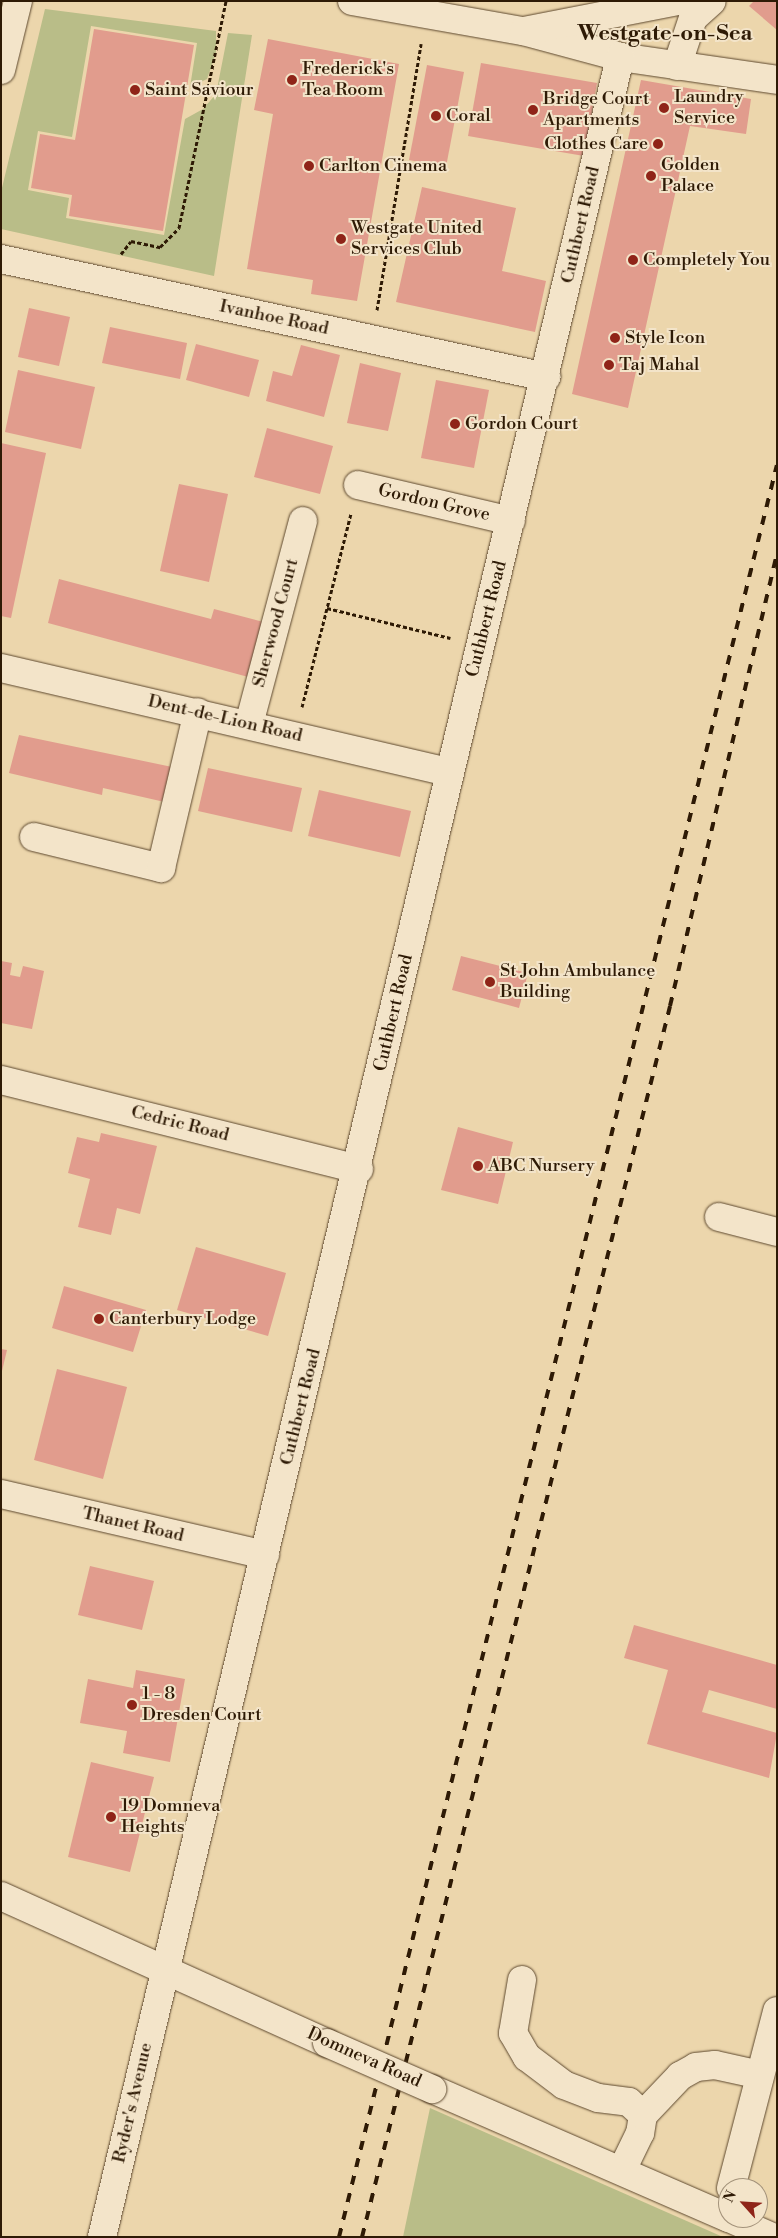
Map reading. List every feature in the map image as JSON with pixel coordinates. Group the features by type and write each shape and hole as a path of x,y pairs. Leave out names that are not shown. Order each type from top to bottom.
{"street":[{"path":"1,70 18,1"},
{"path":"352,1 523,31 620,57 777,80"},
{"path":"523,31 678,1"},
{"path":"677,66 693,18 712,1"},
{"name":"Cuthbert Road","path":"165,1968 359,1169 449,772 546,377 620,57"},
{"name":"Ivanhoe Road","path":"1,259 546,377"},
{"name":"Gordon Grove","path":"358,484 511,521"},
{"name":"Sherwood Court","path":"249,724 303,521"},
{"name":"Dent-de-Lion Road","path":"1,668 198,712 449,772"},
{"path":"34,837 160,868 198,712"},
{"name":"Cedric Road","path":"1,1080 359,1169"},
{"path":"719,1217 777,1232"},
{"name":"Thanet Road","path":"1,1494 264,1555"},
{"name":"Domneva Road","path":"1,1896 432,2089 718,2209"},
{"name":"Ryder's Avenue","path":"102,2237 165,1968"},
{"path":"522,1980 513,2025 527,2057 564,2085 598,2098 628,2102 643,2114"},
{"path":"734,2178 777,2011"},
{"path":"622,2170 640,2133 643,2114 680,2076 696,2067 715,2065 760,2075"},
{"name":"Domneva Road","path":"755,2228 772,2237"}],"path":[{"path":"120,255 131,241 160,247 179,228 226,1"},
{"path":"373,340 426,14"},
{"path":"294,735 358,484"},
{"path":"327,608 480,646"}],"green space":[{"path":"45,9 216,31 216,53 207,79 190,87 197,43 91,26 72,137 38,131 28,190 69,198 66,218 164,235 185,119 203,109 216,94 228,33 252,35 214,276 1,229 1,192"},
{"path":"430,2108 723,2237 403,2237"}],"building":[{"path":"754,1 777,1 777,30 749,6"},
{"name":"Saint Saviour","path":"94,29 194,45 163,231 69,216 72,195 31,188 40,134 75,140"},
{"path":"268,39 399,64 357,301 311,294 313,280 247,269 273,114 254,110"},
{"name":"Bridge Court Apartments","path":"481,63 597,83 584,156 468,136"},
{"name":"Coral","path":"427,65 464,72 446,167 409,160"},
{"path":"641,80 751,99 746,134 690,126 628,408 572,394"},
{"path":"422,187 516,208 502,271 546,281 535,332 396,302"},
{"path":"29,308 70,317 59,366 18,357"},
{"path":"110,327 187,343 180,379 102,363"},
{"path":"196,344 259,360 249,397 186,380"},
{"path":"301,345 340,355 324,417 266,401 273,371 292,376"},
{"path":"360,363 401,373 388,431 347,423"},
{"path":"18,370 95,387 81,449 5,432"},
{"name":"Gordon Court","path":"436,380 489,390 474,468 421,458"},
{"path":"267,428 333,446 320,494 254,477"},
{"path":"1,443 46,453 11,618 1,616"},
{"path":"179,484 228,494 209,582 160,571"},
{"path":"59,579 211,619 214,609 267,623 252,678 48,623"},
{"path":"19,735 177,768 169,803 103,788 102,795 9,773"},
{"path":"208,768 302,788 292,832 198,811"},
{"path":"319,790 411,811 400,857 308,836"},
{"name":"St John Ambulance Building","path":"461,956 528,973 519,1008 452,990"},
{"path":"1,961 12,963 10,975 20,977 23,966 44,971 32,1029 1,1023"},
{"name":"ABC Nursery","path":"458,1127 513,1142 498,1204 441,1190"},
{"path":"101,1133 157,1146 140,1214 117,1208 111,1235 78,1227 90,1179 68,1173 77,1137 99,1142"},
{"path":"196,1247 286,1273 268,1336 177,1310"},
{"name":"Canterbury Lodge","path":"64,1286 146,1310 133,1352 52,1328"},
{"path":"1,1349 7,1350 2,1371 1,1371"},
{"path":"57,1369 127,1387 103,1479 34,1460"},
{"path":"90,1566 154,1581 142,1630 78,1615"},
{"path":"634,1625 777,1665 777,1709 709,1690 702,1712 777,1733 769,1778 647,1744 668,1670 624,1658"},
{"name":"1 - 8 Dresden Court","path":"136,1670 185,1679 170,1762 123,1753 127,1731 80,1723 88,1679 133,1688"},
{"name":"19 Domneva Heights","path":"91,1762 154,1777 130,1872 68,1857"}],"railway":[{"path":"339,2237 777,465"},
{"path":"362,2237 670,1006 777,555"}],"place":[{"name":"Frederick's Tea Room","path":"292,80"},
{"name":"Saint Saviour","path":"135,90"},
{"name":"Laundry Service","path":"664,108"},
{"name":"Bridge Court Apartments","path":"533,110"},
{"name":"Coral","path":"436,116"},
{"name":"Clothes Care","path":"658,144"},
{"name":"Carlton Cinema","path":"309,166"},
{"name":"Golden Palace","path":"651,176"},
{"name":"Westgate United Services Club","path":"341,239"},
{"name":"Completely You","path":"633,260"},
{"name":"Style Icon","path":"615,338"},
{"name":"Taj Mahal","path":"609,365"},
{"name":"Gordon Court","path":"455,424"},
{"name":"St John Ambulance Building","path":"490,982"},
{"name":"ABC Nursery","path":"478,1166"},
{"name":"Canterbury Lodge","path":"99,1319"},
{"name":"1 - 8 Dresden Court","path":"132,1705"},
{"name":"19 Domneva Heights","path":"111,1817"}],"district":[{"name":"Westgate-on-Sea","path":"665,34"}]}
